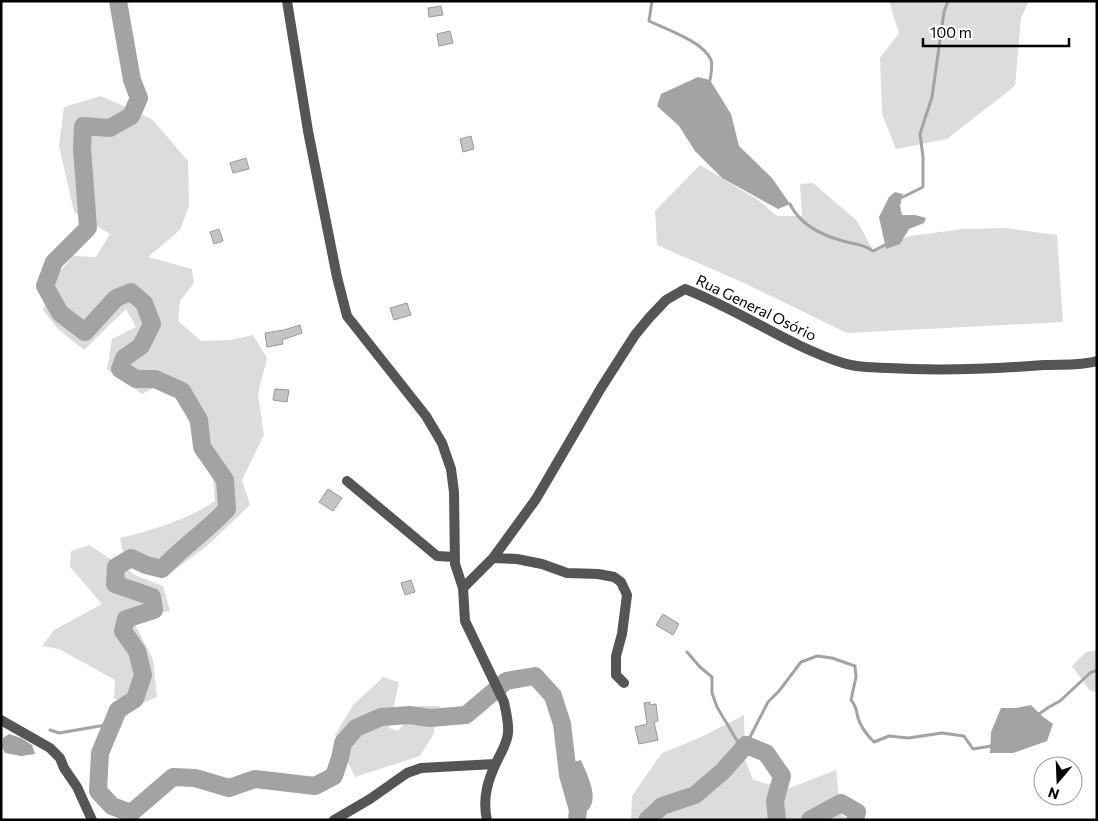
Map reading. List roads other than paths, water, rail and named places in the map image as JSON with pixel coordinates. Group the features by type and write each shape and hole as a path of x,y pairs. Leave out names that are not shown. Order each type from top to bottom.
{"street":[{"path":"287,1 308,132 347,316 426,416 442,443 450,469 454,492 455,564 463,588 465,621 504,702 508,732 505,744 488,780 484,808 487,820"},
{"name":"Rua General Osório","path":"463,588 493,558 536,499 601,388 635,335 666,300 685,289 723,305 808,350 845,364 908,369 988,369 1084,364 1097,361"},
{"path":"347,481 437,556 455,557"},
{"path":"493,558 517,559 542,564 567,573 598,574 614,577 621,582 627,595 622,634 616,656 616,675 624,683"},
{"path":"1,720 50,748 60,758 64,768 77,787 92,820"},
{"path":"334,820 370,799 407,773 421,768 495,764"}],"waterway":[{"path":"118,1 132,80 139,98 131,116 110,128 83,126 82,148 88,228 54,262 45,286 60,313 85,332 116,298 131,292 144,303 152,324 141,346 124,358 120,369 136,379 155,379 182,391 199,420 202,447 225,480 227,509 162,569 146,565 131,558 116,567 115,584 152,597 154,610 126,619 123,631 137,651 143,675 135,699 118,710 100,753 98,791 112,806 131,813 173,777 195,778 229,788 255,779 315,786 334,776 343,743 356,728 381,717 410,715 430,718 466,715 506,681 535,676 553,696 562,724 568,775 578,810 577,820"},
{"path":"652,1 649,21 701,47 712,62 710,80"},
{"path":"903,197 923,187 923,157 920,134 932,97 944,12 948,1"},
{"path":"790,204 799,218 827,236 873,251 885,245"},
{"path":"687,652 712,677 712,693 717,707 742,749"},
{"path":"746,745 768,702 801,662 817,656 832,658 855,666 856,677 851,700 861,725 874,742 889,736 908,738 942,733 964,736 973,749 991,746"},
{"path":"1039,714 1060,701 1090,673 1097,670"},
{"path":"50,730 59,733 112,724"},
{"path":"647,820 662,806 695,795 723,771 746,745 766,753 782,776 775,801 777,820"},
{"path":"810,820 841,803 857,812 855,820"}]}
